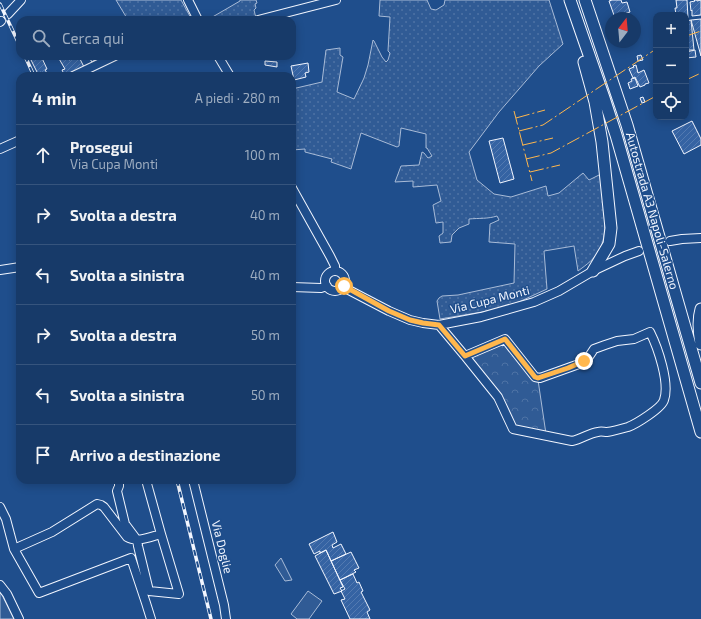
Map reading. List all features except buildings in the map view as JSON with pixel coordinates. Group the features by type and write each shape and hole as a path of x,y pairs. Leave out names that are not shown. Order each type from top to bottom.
{"highway":[{"path":"564,0 587,71 595,102 602,142 610,228 609,244 593,271"},
{"name":"Autostrada A3 Napoli-Salerno","path":"570,0 616,135 701,432"},
{"name":"Autostrada A3 Napoli-Salerno","path":"585,0 627,125 701,383"},
{"path":"701,309 701,344"}],"street":[{"path":"8,14 21,0"},
{"path":"188,0 196,16"},
{"path":"274,16 336,0"},
{"path":"81,72 107,60"},
{"path":"220,60 228,72"},
{"path":"0,150 16,142"},
{"path":"296,195 330,256 335,266 335,271"},
{"path":"670,241 701,238"},
{"name":"Via Cupa Monti","path":"344,286 389,311 410,320 439,325 482,317 534,302 560,291 593,271 639,251"},
{"path":"0,270 16,268"},
{"path":"335,271 344,275 345,279 344,286 338,290 330,289 327,286 327,275 335,271"},
{"path":"296,287 321,288 327,286"},
{"path":"439,325 498,397 513,429 572,441 580,440 598,432 604,432 636,423 664,402 665,382 663,371 654,340 650,332 634,339 617,341 594,349 588,358 579,364 540,378 535,377 505,339 465,356"},
{"path":"119,484 117,491 125,524 137,540 150,591 179,594 147,484"},
{"name":"Via Doglie","path":"194,484 224,605 226,619"},
{"path":"14,550 52,532 97,504 104,507 131,540 161,534"},
{"path":"0,507 6,519 14,550 39,593 131,558 151,619"},
{"path":"0,585 7,594 19,619"}],"green space":[{"path":"116,0 181,0 190,16 126,16"},
{"path":"256,0 256,8 254,10 256,16 214,16 240,1"},
{"path":"380,0 427,0 431,9 436,10 444,5 445,0 549,0 563,44 539,66 499,112 469,152 477,180 494,194 511,197 546,186 548,196 559,193 583,173 589,180 601,174 605,213 603,242 596,256 590,262 578,271 574,246 544,251 547,289 508,307 440,319 437,301 442,296 458,295 514,283 515,244 489,242 490,224 499,220 497,216 469,219 469,224 459,228 452,235 451,242 440,243 439,236 443,233 443,222 436,223 433,205 441,201 437,185 413,187 413,181 395,182 401,166 419,165 422,152 428,158 432,156 426,148 426,134 401,128 399,146 397,147 361,133 351,169 331,162 332,159 305,152 305,149 296,150 296,88 322,82 326,50 340,48 340,55 343,57 337,92 354,99 364,78 373,40 382,57 386,62 388,60 390,53 388,51 390,17 379,16"},
{"path":"504,343 538,380 546,434 516,427 512,423 506,405 471,356"}],"shaded area":[{"path":"281,558 292,580 285,581 275,565"},
{"path":"308,591 322,601 309,619 297,619 291,614"},
{"path":"0,593 2,595 14,619 0,619"}],"railway":[{"path":"0,4 16,38"},
{"path":"27,60 32,72"},
{"path":"178,484 211,619"}],"power":[{"path":"689,35 701,31"},
{"path":"519,131 543,125 653,51"},
{"path":"689,79 701,73"},
{"path":"526,159 551,153 653,98"},
{"path":"516,118 545,110"},
{"path":"514,111 532,181"},
{"path":"523,145 553,138"},
{"path":"530,172 560,165"}],"route":[{"path":"344,286 389,311 410,320 439,325 465,356 505,339 537,378 542,378 584,361"}]}
